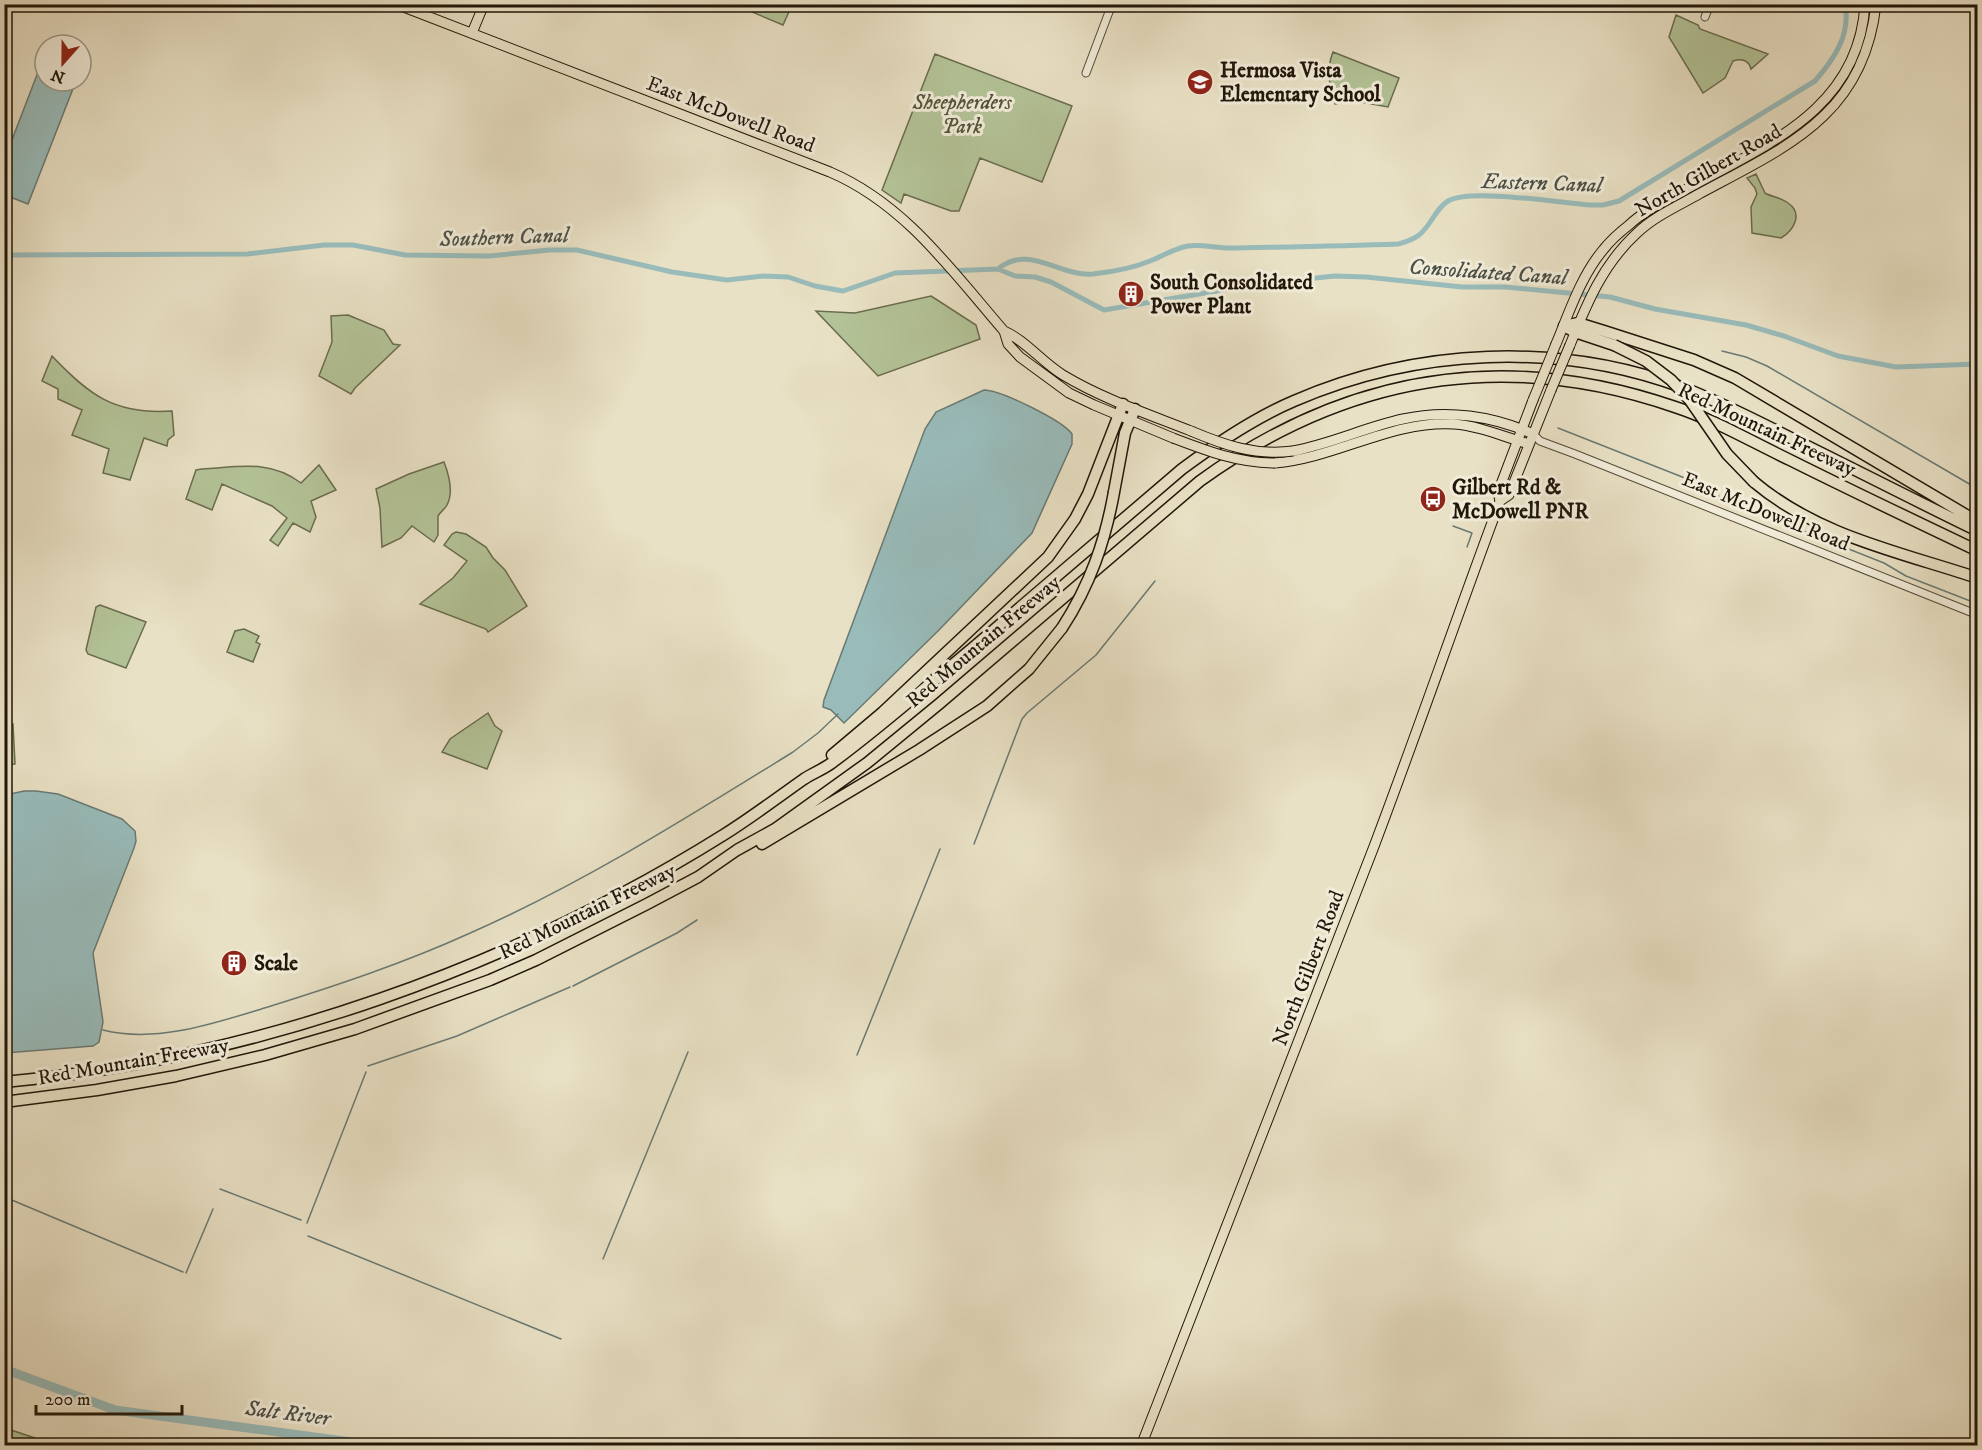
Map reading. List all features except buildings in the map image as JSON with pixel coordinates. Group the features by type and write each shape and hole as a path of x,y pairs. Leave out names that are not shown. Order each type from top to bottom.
{"highway":[{"path":"1564,326 1577,327 1671,352 1735,378 1977,522"},
{"path":"1577,327 1646,361 1671,380 1689,399 1727,454 1754,482 1785,506 1822,526 1977,578"},
{"name":"Red Mountain Freeway","path":"4,1082 122,1065 255,1037 347,1010 422,984 522,943 633,888 723,836 807,777 828,765 889,719 1182,469 1228,436 1292,402 1337,384 1378,372 1430,362 1497,356 1552,359 1642,375 1683,387 1737,411 1977,531"},
{"name":"Red Mountain Freeway","path":"4,1102 97,1090 176,1076 265,1055 355,1029 430,1003 536,960 698,877 774,828 901,736 1182,496 1218,468 1304,419 1344,403 1400,386 1468,377 1520,376 1567,380 1636,394 1677,407 1728,429 1977,551"},
{"path":"807,777 883,712 1048,557 1075,519 1088,494 1124,404"},
{"path":"698,877 777,836 919,750 987,706 1029,669 1062,628 1080,599 1096,562 1108,526 1125,433 1135,409"}],"main road":[{"name":"East McDowell Road","path":"396,4 844,178 897,213 944,262 1004,331 1008,344 1052,382 1083,400 1173,438 1230,459 1259,463 1275,463 1318,456 1404,430 1442,424 1480,428 1529,444"},
{"path":"472,33 484,4"},
{"name":"North Gilbert Road","path":"1141,1446 1376,840 1500,501 1498,492 1517,441 1584,282 1603,249 1638,217 1781,137 1820,107 1841,79 1858,44 1865,4"},
{"name":"North Gilbert Road","path":"1500,501 1509,495 1529,444 1537,438 1546,401 1587,303 1598,282 1621,249 1654,219 1787,146 1825,116 1847,89 1863,58 1869,40 1875,4"},
{"name":"East McDowell Road","path":"1004,331 1016,336 1038,357 1061,374 1088,389 1222,444 1246,450 1293,451 1402,419 1433,414 1467,415 1522,429 1537,438"}],"street":[{"path":"1086,73 1112,4"},
{"path":"1705,17 1710,4"},
{"name":"East McDowell Road","path":"1537,438 1977,615"}],"green space":[{"path":"747,5 792,5 783,25 752,12"},
{"path":"1676,15 1698,25 1700,29 1768,54 1751,69 1744,60 1733,61 1725,78 1703,93 1669,37"},
{"path":"1333,52 1399,78 1388,107 1355,101 1335,104 1329,78"},
{"name":"Sheepherders Park","path":"935,54 1072,106 1042,182 980,158 959,211 951,211 904,194 901,203 882,190"},
{"path":"1756,174 1765,193 1786,201 1795,212 1793,227 1781,238 1752,233 1751,207 1757,194 1747,178"},
{"path":"931,296 976,325 980,339 878,376 816,311 855,313"},
{"path":"348,315 384,330 393,344 400,345 351,394 319,376 332,342 331,316"},
{"path":"52,356 78,382 104,400 134,410 172,411 174,435 168,440 167,446 144,438 130,480 103,473 109,449 72,435 82,410 58,399 58,389 42,381"},
{"path":"444,462 449,478 450,495 447,505 438,516 438,535 434,542 412,526 401,538 382,547 380,508 376,489"},
{"path":"319,465 336,490 311,501 316,517 310,532 293,523 278,546 270,540 287,518 272,506 222,484 212,510 186,499 196,470 241,466 266,467 289,475 301,483"},
{"path":"456,532 466,534 486,547 505,570 527,606 488,632 486,629 420,604 453,578 467,561 444,545"},
{"path":"100,605 146,622 126,668 88,654 86,650 96,607"},
{"path":"244,629 259,636 256,642 260,644 253,662 227,652 235,631"},
{"path":"488,713 495,726 502,731 487,769 442,752 450,739"},
{"path":"5,724 13,724 15,764 5,766"},
{"path":"5,1428 47,1442 53,1445 5,1445"}],"water":[{"path":"33,85 33,93 71,93 28,204 5,195 5,158"},
{"path":"984,390 1016,400 1056,421 1072,434 1072,444 1032,533 939,630 844,723 831,710 823,707 824,700 925,429 936,412"},
{"path":"24,791 58,794 122,819 135,831 134,848 93,953 103,1022 99,1042 93,1046 5,1053 5,795"}],"waterway":[{"name":"Eastern Canal","path":"998,269 1021,259 1033,260 1080,274 1093,274 1136,266 1188,246 1228,248 1398,244 1412,240 1419,235 1444,204 1459,197 1495,196 1590,205 1619,201 1815,81 1829,64 1843,36 1846,26 1845,4"},
{"name":"Southern Canal","path":"4,255 247,254 324,245 353,245 405,255 489,256 549,250 577,250 672,272 727,280 763,276 788,277 815,286 843,291 895,273 998,269 1015,276 1035,277 1051,282 1104,310 1264,283 1335,276 1366,277 1462,287 1505,287 1610,297 1655,309 1746,325 1838,356 1896,367 1978,364"},
{"path":"1722,351 1746,357 1767,366 1978,489"},
{"path":"1558,428 1695,482 1725,500 1884,563 1906,576 1978,604"},
{"path":"1453,526 1472,533 1467,547"},
{"path":"974,844 1022,719 1096,655 1155,581"},
{"path":"103,1030 124,1034 166,1033 209,1024 346,982 444,945 552,894 634,849 793,752 838,714"},
{"path":"857,1055 940,849"},
{"path":"573,986 677,933 697,920"},
{"path":"368,1066 457,1036 570,987"},
{"path":"603,1259 688,1052"},
{"path":"307,1223 366,1072"},
{"path":"220,1189 301,1220"},
{"path":"7,1198 183,1272"},
{"path":"186,1273 213,1209"},
{"path":"308,1236 561,1339"},
{"name":"Salt River","path":"4,1369 115,1410 366,1444 389,1443 394,1446"}],"place":[{"name":"Hermosa Vista Elementary School","path":"1200,82"},
{"name":"South Consolidated Power Plant","path":"1131,294"},
{"name":"Gilbert Rd & McDowell PNR","path":"1433,499"},
{"name":"Scale","path":"234,963"}],"water label":[{"name":"Consolidated Canal","path":"1488,271"}]}
